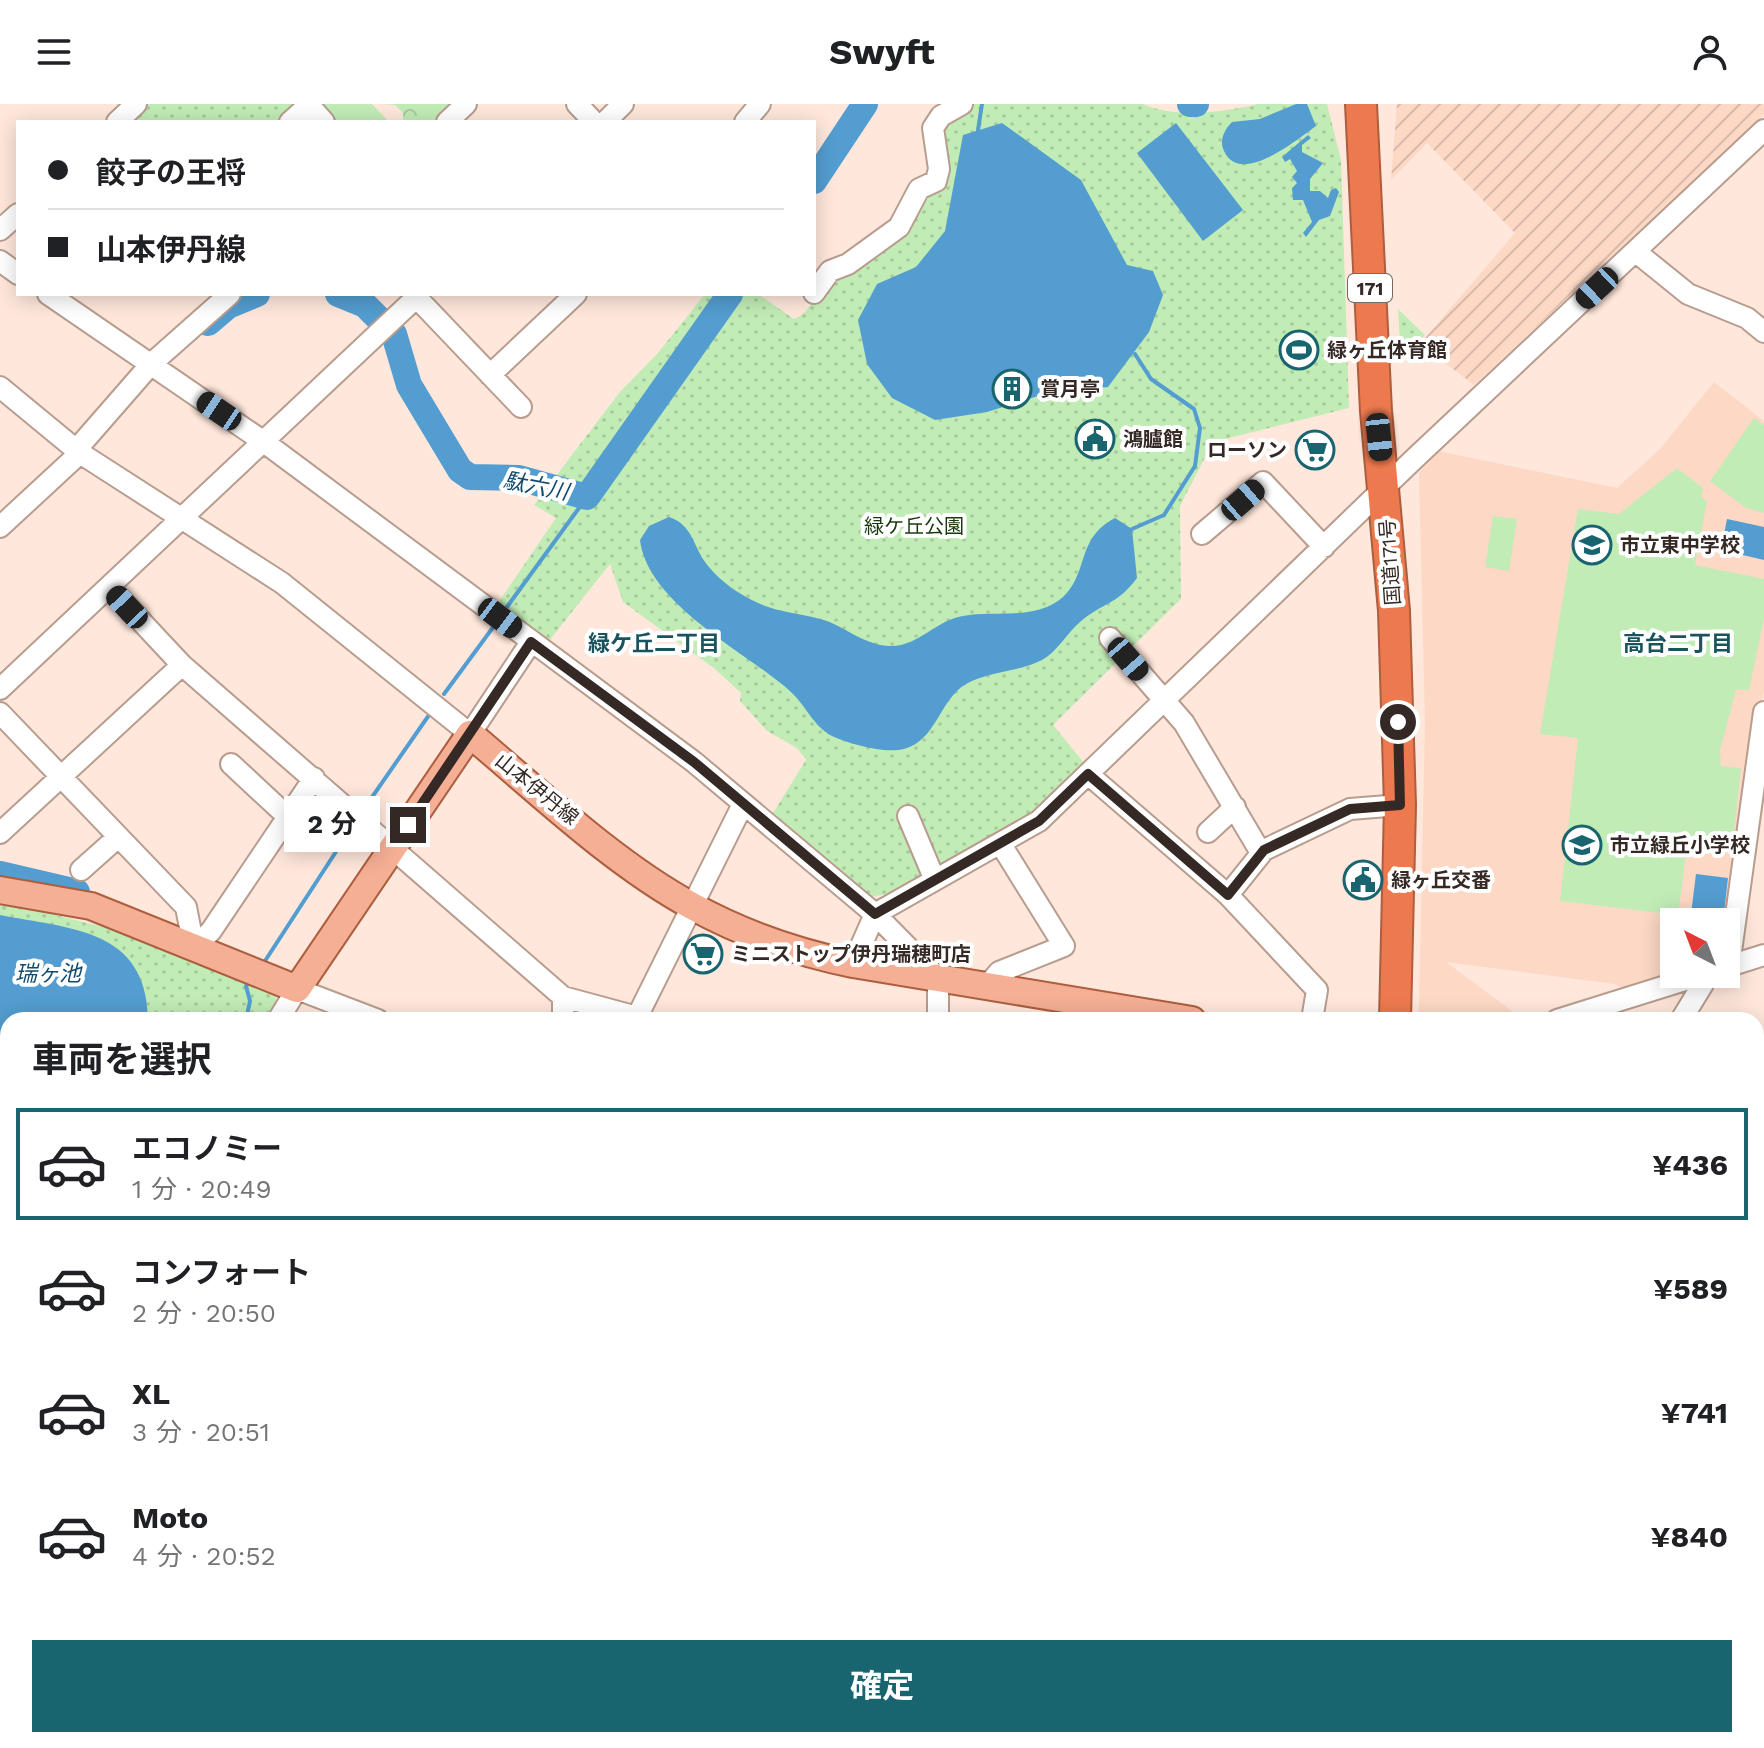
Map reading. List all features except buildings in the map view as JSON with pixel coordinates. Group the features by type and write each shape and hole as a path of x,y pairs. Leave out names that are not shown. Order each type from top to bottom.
{"highway":[{"name":"171","path":"1340,104 1363,166"},
{"name":"国道171号","path":"1361,104 1376,411 1394,611 1400,805 1395,1012"},
{"name":"171","path":"1363,166 1377,104"}],"main road":[{"path":"0,890 91,906 297,989 470,734"},
{"name":"山本伊丹線","path":"470,734 638,871 694,907 807,952 853,964 1140,1012"}],"street":[{"path":"119,120 136,104"},
{"path":"449,120 466,104"},
{"path":"577,104 592,120"},
{"path":"607,120 623,104"},
{"path":"747,120 760,104"},
{"path":"816,291 830,271 848,264 899,227 919,189 936,181 939,169 933,128 941,116 962,104"},
{"path":"292,120 308,105 322,120"},
{"path":"853,964 875,914 1039,821 1764,130"},
{"path":"0,230 16,216"},
{"path":"1636,252 1688,294 1747,318 1764,332"},
{"path":"51,296 264,442 694,762 875,914 938,978 938,1012"},
{"path":"1,522 78,452 151,364 223,296"},
{"path":"0,689 418,296 521,407"},
{"path":"490,375 574,296"},
{"path":"0,387 78,452 282,583 470,734 531,642"},
{"path":"1202,534 1263,482 1324,547"},
{"path":"109,587 182,665 563,997 616,1012"},
{"path":"1110,638 1184,723 1261,853"},
{"path":"0,833 61,780 182,665"},
{"path":"1736,908 1764,712"},
{"path":"0,713 186,907 194,948"},
{"path":"231,764 288,817"},
{"path":"1088,774 1228,895 1317,990 1313,1012"},
{"path":"194,948 211,931 314,778"},
{"path":"644,1012 743,804"},
{"path":"1228,895 1261,853 1350,809 1400,805"},
{"path":"1208,832 1235,807"},
{"path":"908,816 934,878"},
{"path":"81,870 118,837"},
{"path":"987,986 999,972 1064,946 1000,843"},
{"path":"1740,962 1764,955"},
{"path":"1583,1012 1660,988"},
{"path":"1686,1012 1701,988"},
{"path":"283,1012 297,989 352,1012"},
{"path":"563,997 563,1012"}],"shaded area":[{"path":"1397,104 1764,104 1764,114 1474,385 1420,344 1515,233 1427,143 1391,180"},
{"path":"1714,382 1764,421 1764,690 1728,908 1660,908 1660,979 1628,991 1615,984 1446,962 1513,1012 1419,1012 1425,723 1419,473 1438,451 1617,488 1660,449"}],"green space":[{"path":"149,104 302,104 285,120 131,120"},
{"path":"318,104 372,104 387,120 333,120"},
{"path":"382,104 454,104 437,120 403,120 403,113 395,105"},
{"name":"緑ケ丘公園","path":"967,104 1143,104 1185,113 1258,104 1327,104 1341,160 1349,408 1213,442 1180,506 1181,599 1053,725 1085,764 1027,819 893,893 870,897 773,813 806,760 797,748 767,731 740,701 741,693 715,669 623,602 610,564 549,641 498,603 556,518 534,505 619,393 658,353 703,296 761,296 794,319 802,314 845,265 928,187 935,129"},
{"path":"1398,309 1425,335 1401,360"},
{"path":"1754,418 1764,425 1764,513 1746,508 1710,481"},
{"path":"1677,468 1703,488 1701,497 1707,501 1695,565 1764,579 1764,618 1749,690 1736,690 1720,750 1721,766 1741,768 1733,843 1688,839 1679,908 1660,908 1660,913 1560,901 1578,738 1540,734 1578,509 1619,514"},
{"path":"1493,516 1517,519 1509,571 1485,567"},
{"path":"0,901 127,933 278,989 274,1012 0,1012"}],"water":[{"path":"1296,104 1307,104 1316,126 1283,149 1269,157 1243,164 1232,161 1224,151 1223,136 1232,122 1260,119"},
{"path":"1002,123 1081,180 1127,265 1153,271 1163,295 1149,332 1108,387 1038,396 987,412 935,420 892,398 867,364 858,320 877,284 916,267 945,231 963,135"},
{"path":"1176,123 1243,210 1203,241 1137,153"},
{"path":"1308,135 1311,138 1302,145 1302,152 1323,163 1310,179 1310,191 1320,191 1328,198 1331,190 1336,188 1339,192 1330,216 1319,220 1306,237 1303,233 1312,222 1303,200 1293,200 1292,188 1297,183 1292,177 1297,171 1290,159 1285,162 1282,157"},
{"path":"669,517 684,526 714,573 744,596 768,607 830,622 864,640 884,646 909,642 953,618 1028,612 1052,604 1071,588 1094,535 1115,518 1132,529 1137,578 1116,599 1080,622 1042,660 966,684 950,699 931,729 915,745 896,750 877,749 848,742 826,732 791,692 702,625 661,586 647,564 640,540 649,526"},
{"path":"1727,519 1764,527 1764,560 1721,550"},
{"path":"1696,874 1728,878 1725,908 1692,908"},
{"name":"瑞ヶ池","path":"0,915 77,930 100,938 119,950 134,967 144,990 147,1012 0,1012"}],"waterway":[{"name":"駄六川","path":"816,178 865,104"},
{"path":"978,130 982,104"},
{"name":"駄六川","path":"1190,104 1196,104"},
{"name":"駄六川","path":"208,323 228,306 252,296"},
{"name":"駄六川","path":"343,296 365,305 394,334 409,385 460,470 470,477 519,478 587,497 729,296"},
{"path":"1132,529 1164,515 1195,466 1200,428 1194,409 1151,379 1135,354"},
{"path":"504,611 587,497"},
{"path":"444,694 497,622"},
{"path":"361,813 429,715"},
{"path":"263,964 354,824"},
{"name":"駄六川","path":"0,874 77,892"},
{"path":"248,1012 250,1001 246,986 250,981"}],"place":[{"name":"緑ヶ丘体育館","path":"1299,350"},
{"name":"賞月亭","path":"1012,389"},
{"name":"鴻臚館","path":"1095,439"},
{"name":"ローソン","path":"1315,450"},
{"name":"市立東中学校","path":"1592,545"},
{"name":"市立緑丘小学校","path":"1582,845"},
{"name":"緑ヶ丘交番","path":"1363,880"},
{"name":"ミニストップ伊丹瑞穂町店","path":"703,954"}],"district":[{"name":"緑ケ丘二丁目","path":"654,643"},
{"name":"高台二丁目","path":"1678,643"}],"route":[{"path":"408,825 531,642 694,762 875,914 1039,821 1088,774 1228,895 1264,850 1350,809 1400,805 1398,722"}]}
